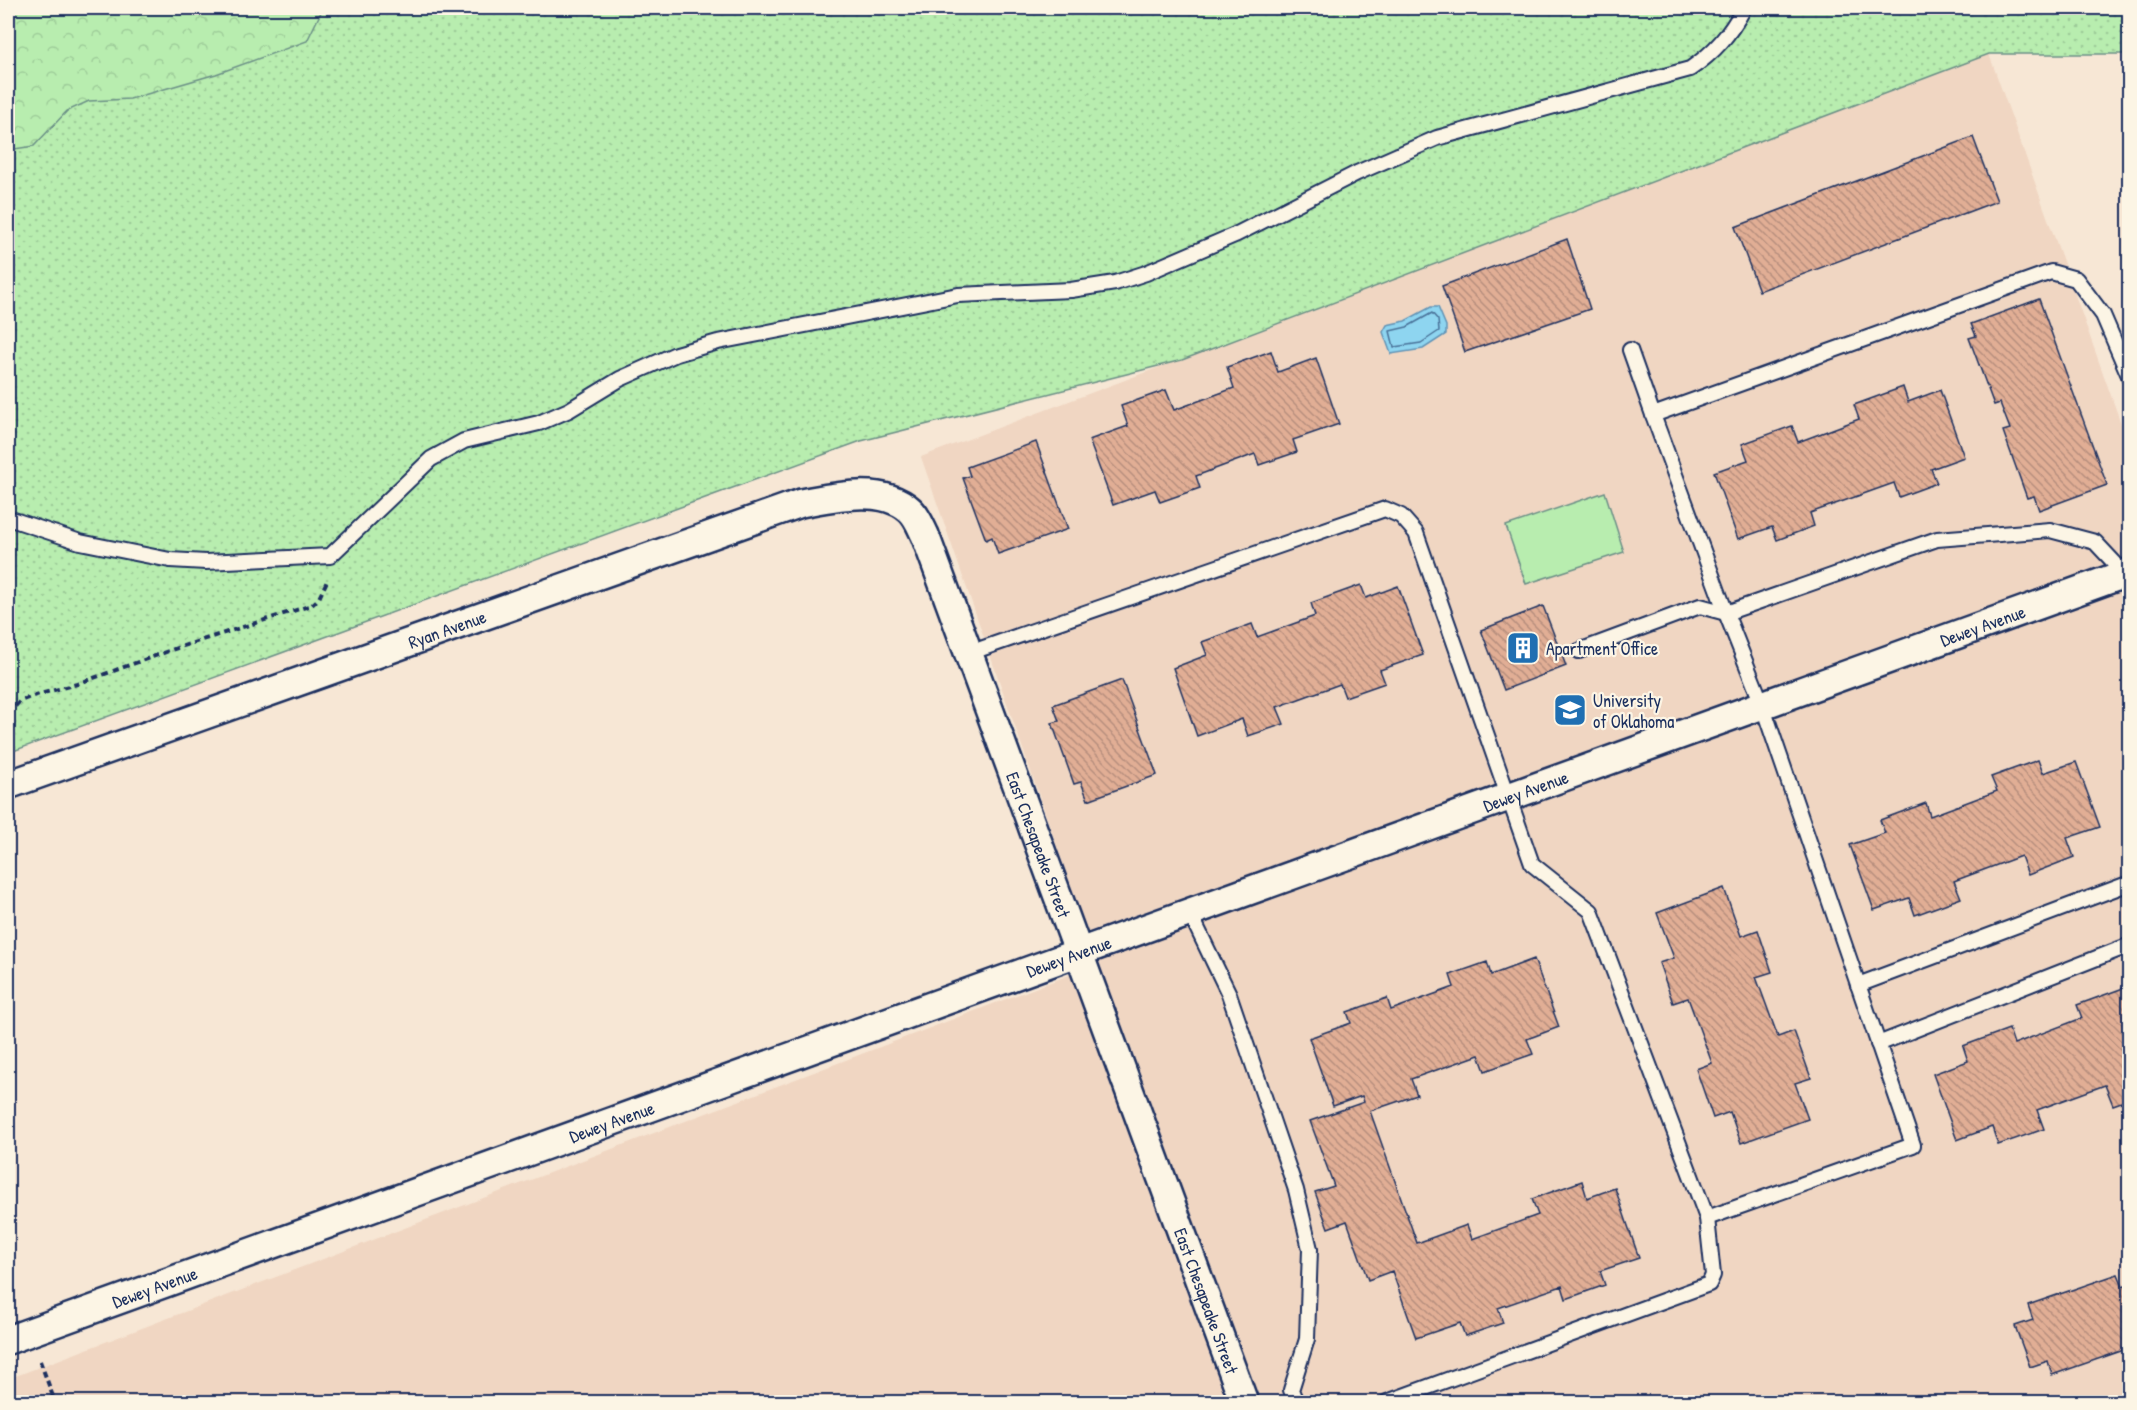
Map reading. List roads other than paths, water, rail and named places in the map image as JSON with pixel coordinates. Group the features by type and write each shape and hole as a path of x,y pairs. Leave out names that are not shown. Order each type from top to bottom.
{"street":[{"name":"Ryan Avenue","path":"8,785 801,504 835,497 871,495 892,500"},
{"name":"East Chesapeake Street","path":"892,500 911,511 925,535 1244,1402"},
{"name":"Dewey Avenue","path":"18,1336 1078,950 2127,573"}],"lane":[{"path":"8,518 80,542 170,560 206,562 330,556 431,459 446,449 464,441 539,423 569,410 620,379 676,354 718,342 813,325 864,311 948,296 1009,291 1071,290 1115,283 1146,273 1237,234 1357,173 1437,138 1690,69 1707,58 1727,36 1744,8"},
{"path":"1653,415 2051,272 2076,279 2103,315 2130,378"},
{"path":"1630,350 1726,613 1762,704 1913,1146 1707,1218"},
{"path":"969,653 1385,509 1401,516 1416,533 1532,864 1591,911 1707,1218 1713,1275 1709,1284 1387,1402"},
{"path":"1579,651 1700,606 1726,613 1937,539 2050,530 2095,542 2127,573"},
{"path":"1858,985 2130,883"},
{"path":"1189,911 1229,994 1296,1190 1310,1249 1307,1339 1291,1390 1296,1402"},
{"path":"1878,1044 2130,945"}],"water":[{"path":"1431,307 1438,307 1446,326 1446,334 1423,349 1391,354 1383,332 1387,325 1405,321"}],"place":[{"name":"Apartment Office","path":"1523,648"},
{"name":"University of Oklahoma","path":"1570,710"}]}
